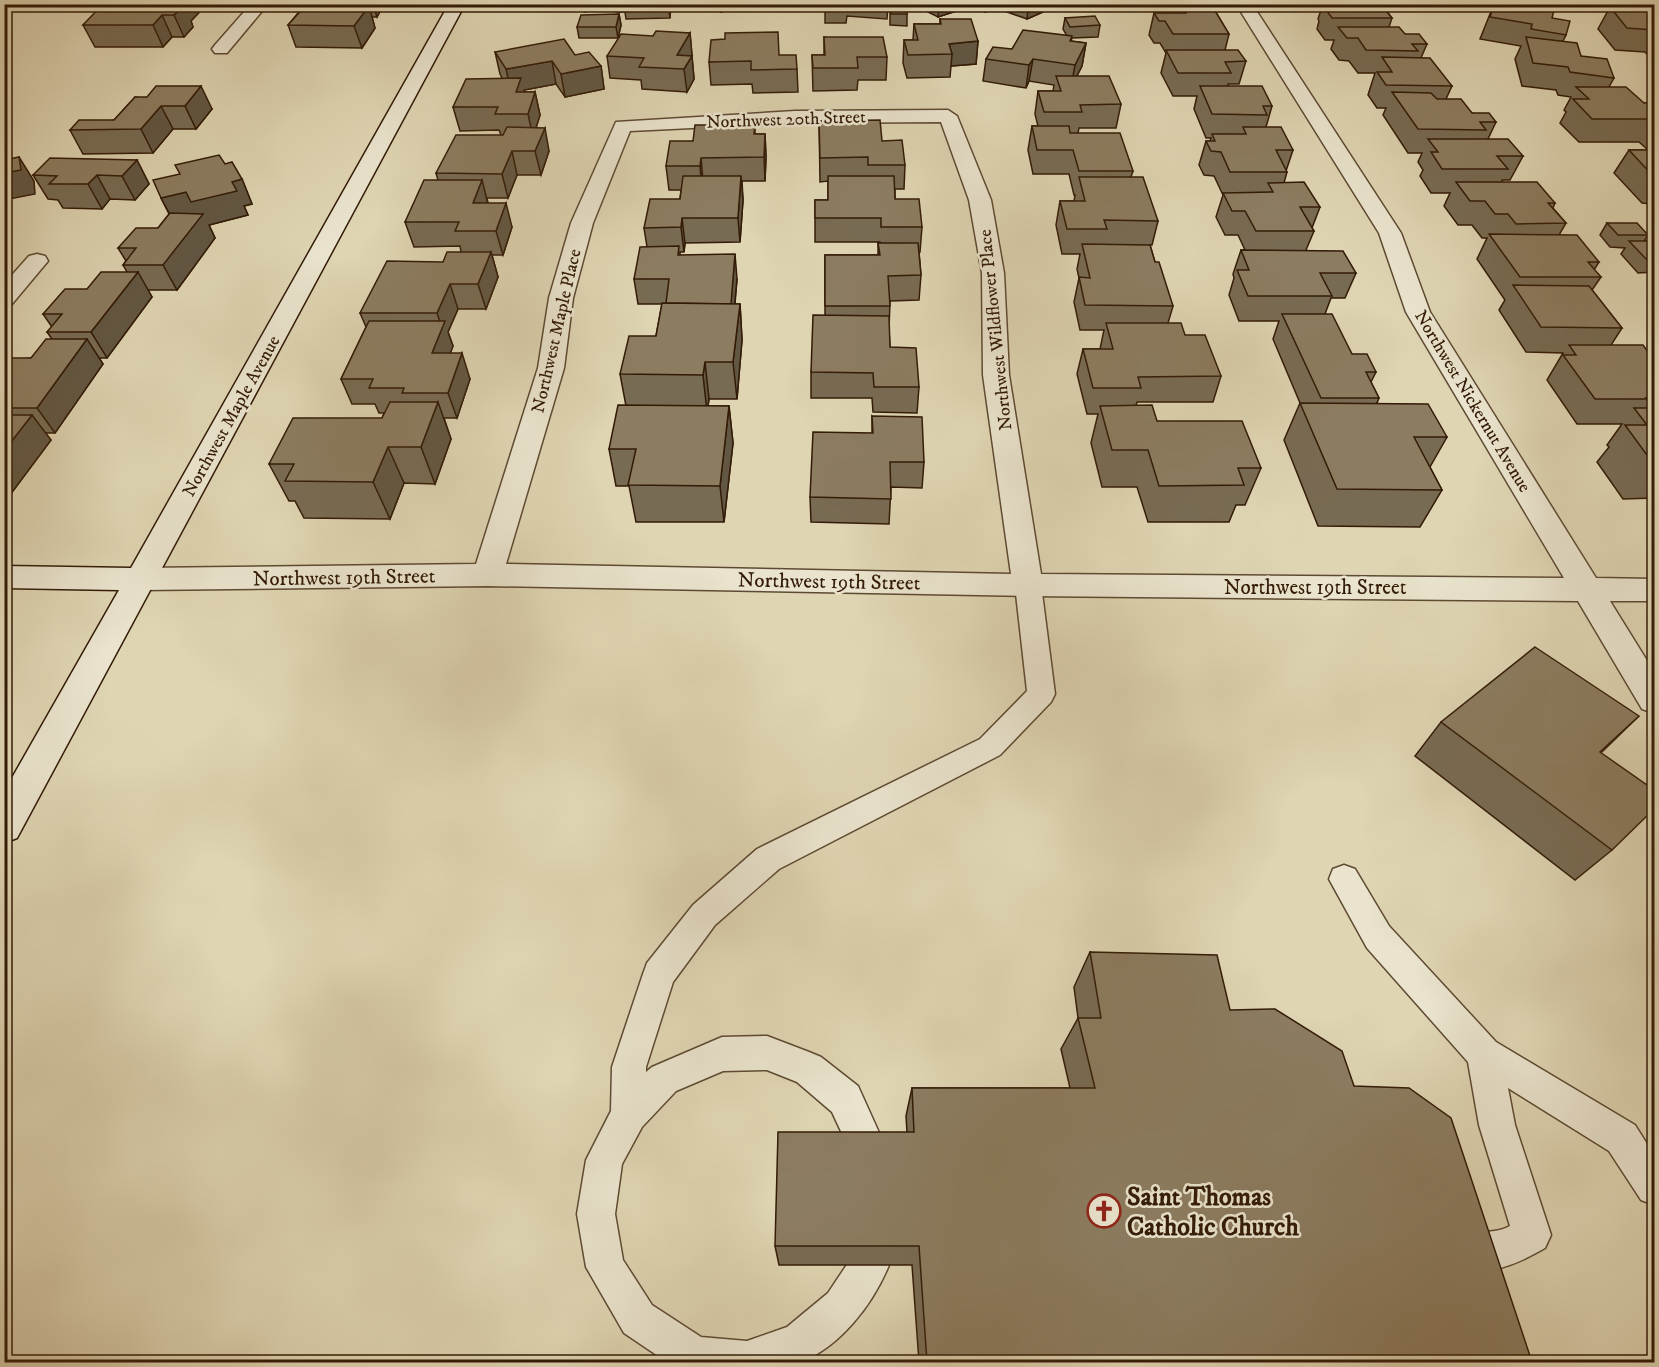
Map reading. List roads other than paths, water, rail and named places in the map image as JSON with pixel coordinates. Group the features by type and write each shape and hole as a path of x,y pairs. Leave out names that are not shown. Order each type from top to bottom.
{"street":[{"path":"221,49 260,4"},
{"name":"Northwest Maple Avenue","path":"4,827 457,4"},
{"name":"Northwest Nickernut Avenue","path":"1244,4 1390,233 1418,312 1654,700"},
{"name":"Northwest 20th Street","path":"624,126 795,117 948,116"},
{"name":"Northwest Wildflower Place","path":"948,116 980,200 993,273 996,375 1028,585"},
{"name":"Northwest Maple Place","path":"488,575 550,368 561,298 582,223 624,126"},
{"path":"4,298 37,261"},
{"name":"Northwest 19th Street","path":"4,577 141,579 488,575 1028,585 1654,590"}],"lane":[{"path":"629,1114 628,1067 659,974 704,915 768,859 990,747 1041,694 1028,585"},
{"path":"1344,879 1378,937 1484,1054 1622,1138 1654,1186"},
{"path":"870,1265 842,1306 799,1342 747,1361 695,1357 638,1319 605,1267 596,1214 604,1160 629,1114 664,1079 722,1054 767,1053 809,1069 845,1099 872,1158"},
{"path":"1451,1250 1504,1250 1532,1235 1497,1125 1484,1054"}],"place":[{"name":"Saint Thomas Catholic Church","path":"1104,1211"}]}
